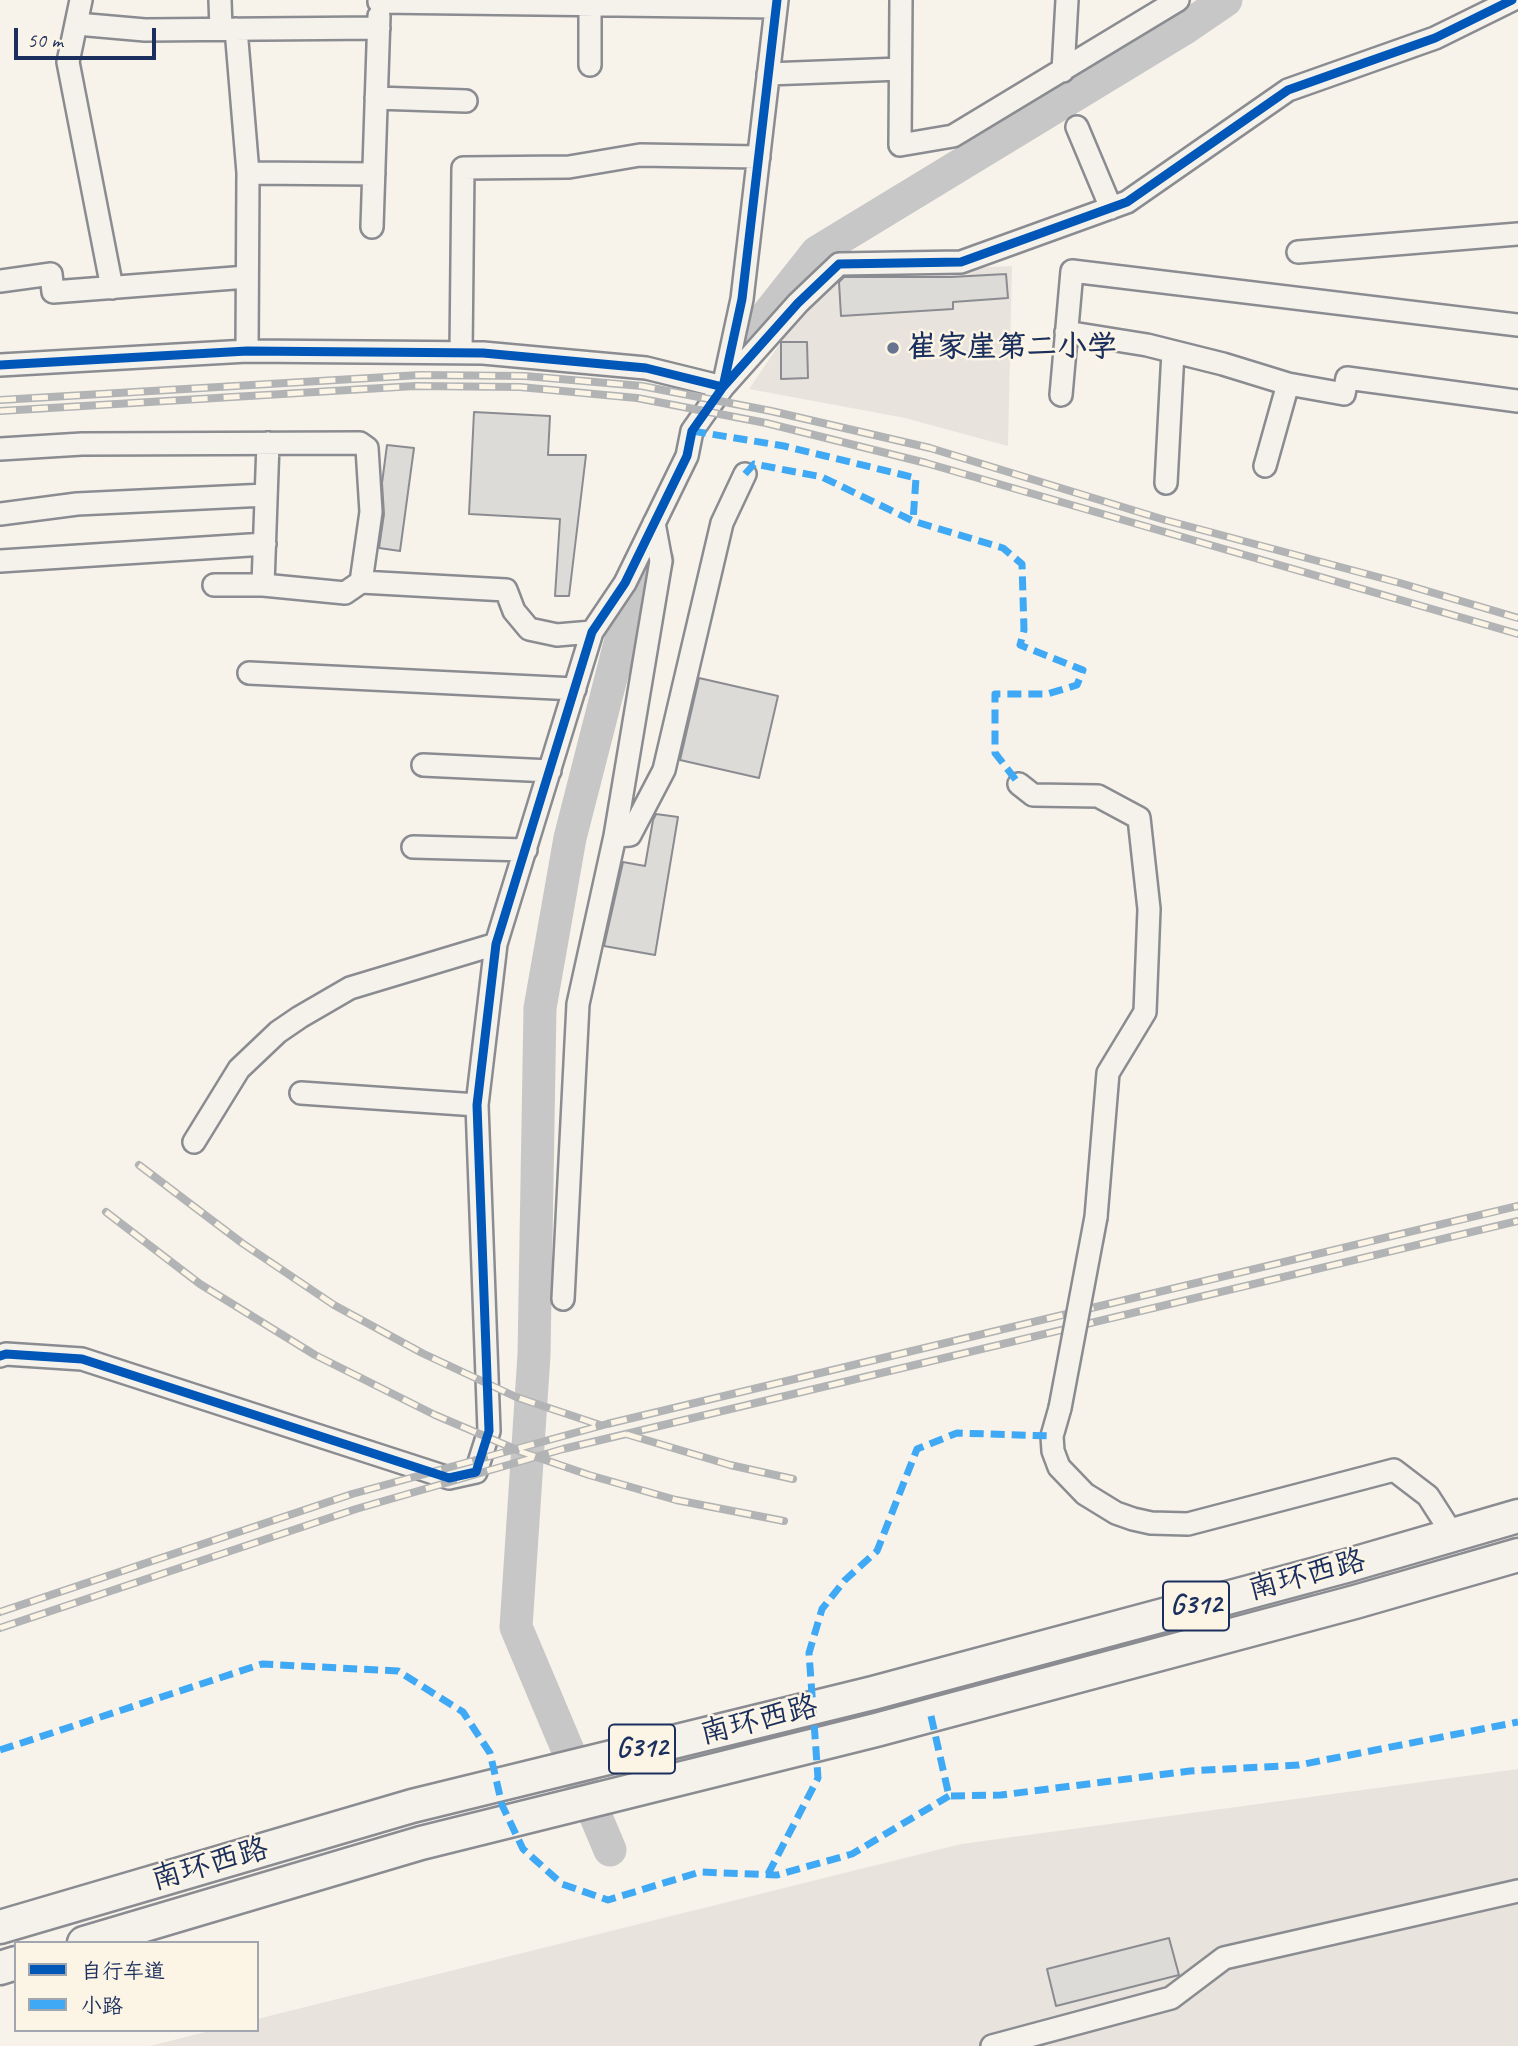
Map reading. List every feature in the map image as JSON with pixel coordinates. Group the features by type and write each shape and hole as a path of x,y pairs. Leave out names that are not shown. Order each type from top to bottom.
{"highway":[{"name":"南环西路","path":"0,1927 412,1806 873,1693 1518,1516"},
{"name":"南环西路","path":"91,1941 421,1843 876,1730 1342,1606 1518,1555"}],"street":[{"path":"81,0 68,62 113,288"},
{"path":"219,0 229,29 248,173 247,351"},
{"path":"901,0 900,145 953,136 1178,0"},
{"path":"1063,71 1067,0"},
{"path":"2,1357 82,1359 449,1478 477,1472 489,1431 477,1105 496,944 592,632 625,583 687,456 692,432 723,387 798,303 839,264 961,262 1127,202 1288,90 1435,38 1512,0"},
{"path":"372,227 379,1 590,5 776,3 742,299 723,387"},
{"path":"590,5 590,65"},
{"path":"77,24 145,30 379,28"},
{"path":"768,74 901,69"},
{"path":"376,99 466,101"},
{"path":"1077,127 1111,208"},
{"path":"461,353 463,168 569,167 640,155 759,157"},
{"path":"248,173 374,174"},
{"path":"1298,252 1518,234"},
{"path":"1061,395 1072,271 1518,324"},
{"path":"0,281 51,274 53,292 247,277"},
{"path":"1066,332 1223,363 1288,384 1345,394 1347,378 1518,401"},
{"path":"0,365 247,351 483,353 646,368 723,387"},
{"path":"1166,483 1173,352"},
{"path":"1265,466 1288,384"},
{"path":"0,449 82,443 360,443 366,448 371,512 361,582"},
{"path":"263,585 268,443"},
{"path":"615,836 630,835 664,770 722,523 745,474"},
{"path":"0,514 77,504 266,495"},
{"path":"563,1299 578,1004 615,836 661,561 654,523"},
{"path":"0,561 265,544"},
{"path":"214,585 263,585 345,593 361,582 506,590 514,611 529,629 557,635 592,632"},
{"path":"249,673 575,689"},
{"path":"423,765 550,771"},
{"path":"1018,784 1032,795 1098,796 1139,818 1149,909 1145,1012 1108,1073 1096,1217 1060,1408 1052,1436 1053,1451 1059,1467 1085,1494 1108,1509 1133,1519 1160,1524 1188,1524 1394,1470 1428,1496 1453,1535"},
{"path":"413,847 526,850"},
{"path":"194,1142 239,1069 268,1041 300,1017 350,988 496,944"},
{"path":"301,1093 477,1105"},
{"path":"992,2046 1171,1998 1224,1958 1518,1891"}],"shaded area":[{"name":"崔家崖第二小学","path":"1012,266 1008,446 905,418 749,389 804,308 832,274"},
{"path":"1518,1769 1518,2046 150,2046 205,2032 259,2032 259,2019 961,1844"}],"building":[{"path":"1006,274 1008,298 953,302 953,309 841,316 839,282 844,277"},
{"path":"781,342 807,342 808,378 781,379"},
{"path":"474,412 550,416 548,455 586,455 569,596 555,596 560,519 469,514"},
{"path":"387,445 414,448 400,551 379,548 384,514 382,483"},
{"path":"699,678 778,696 759,778 680,760"},
{"path":"656,814 678,817 655,955 604,946 623,862 645,866"},
{"path":"1169,1938 1179,1975 1056,2006 1047,1969"}],"waterway":[{"path":"749,338 817,252 1182,30 1226,0"},
{"path":"610,1850 516,1627 534,1355 540,1008 570,838 621,639 658,560"}],"railway":[{"path":"0,400 420,375 525,376 642,386 771,411 930,448 1165,520 1400,583 1518,618"},
{"path":"0,411 415,386 520,387 637,398 766,423 926,463 1518,634"},
{"path":"139,1165 242,1243 334,1305 422,1353 516,1397 600,1425"},
{"path":"0,1612 352,1494 607,1424 1518,1206"},
{"path":"106,1212 200,1284 315,1355 435,1415 522,1452 589,1475 676,1500 784,1521"},
{"path":"0,1628 356,1509 563,1449 1518,1221"},
{"path":"626,1434 730,1465 793,1479"}],"marked path":[{"path":"692,431 784,446 916,478 913,521"},
{"path":"745,474 754,464 822,477 913,521 1003,548 1022,564 1024,630 1020,645 1083,670 1077,685 1047,694 995,694 995,753 1019,784"},
{"path":"768,1874 818,1778 809,1653 822,1609 845,1580 877,1551 917,1449 957,1433 1052,1436"},
{"path":"0,1750 262,1664 398,1671 463,1712 490,1753 502,1805 523,1849 562,1884 608,1900 700,1872 777,1875 852,1854 949,1796"},
{"path":"931,1716 949,1796 1001,1795 1190,1771 1299,1765 1518,1722"}],"cycle path":[{"path":"0,1356 6,1354 82,1359 449,1478 476,1472 489,1431 477,1105 496,944 592,632 625,583 687,456 692,431 723,387 742,299 777,0"},
{"path":"0,365 247,351 483,353 646,368 723,387 798,303 839,264 961,262 1127,202 1288,90 1435,38 1512,0"}],"place":[{"name":"崔家崖第二小学","path":"893,348"}]}
